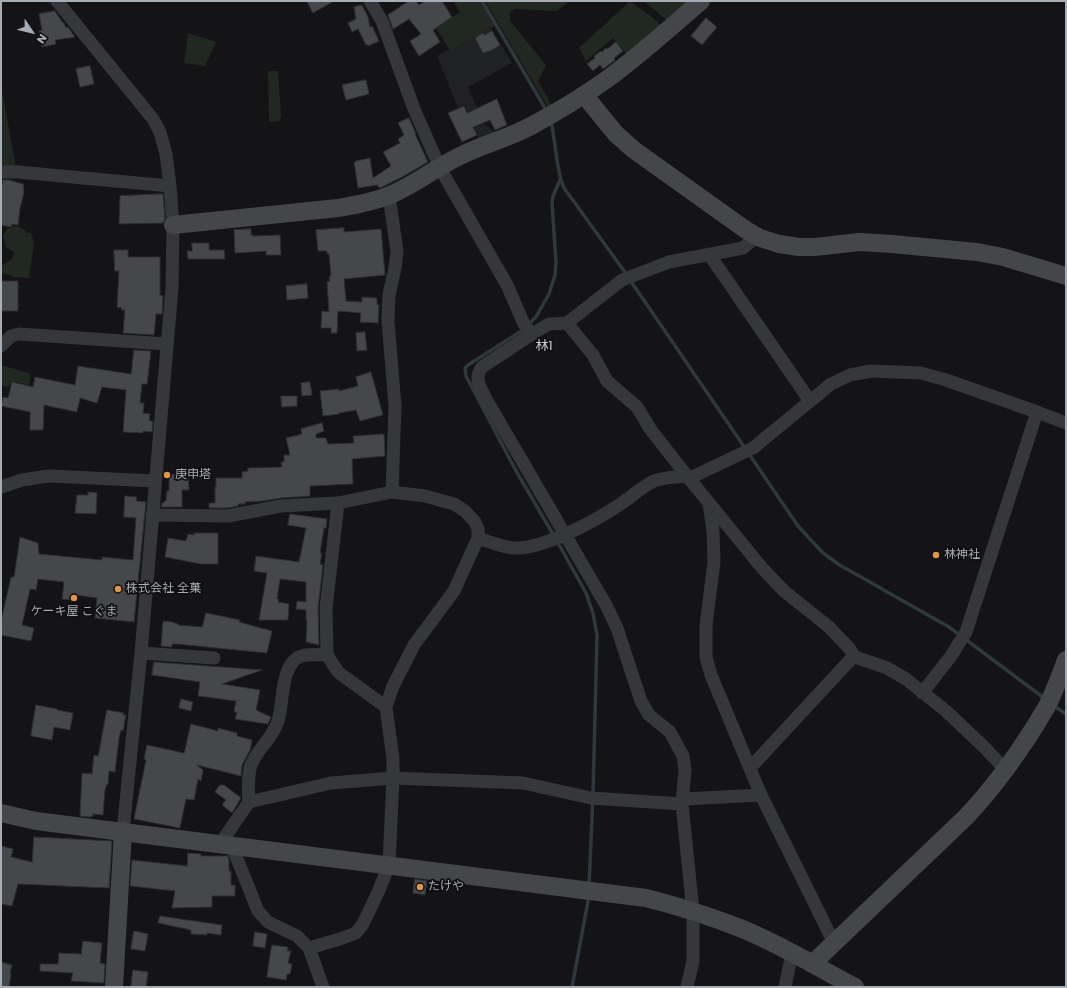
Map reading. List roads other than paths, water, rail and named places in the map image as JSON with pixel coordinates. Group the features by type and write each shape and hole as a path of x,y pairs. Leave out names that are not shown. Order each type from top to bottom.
{"street":[{"path":"57,1 153,119 160,132 166,154 173,225 172,288 141,653 123,832 114,987"},
{"path":"173,225 338,208 389,196 468,152 515,134 584,94 606,80 650,45 701,1"},
{"path":"376,3 414,109 440,168 506,285 524,324 532,334"},
{"path":"584,94 616,134 634,150 746,230 757,236 779,244 800,247 815,247 859,242 976,252 1003,257 1066,276"},
{"path":"1,172 18,172 170,186"},
{"path":"389,196 397,251 389,295 388,321 395,406 392,492"},
{"path":"687,987 694,961 694,911 683,801 685,770 683,756 670,732 649,715 641,701 614,622 606,605 486,399 477,379 478,372 482,367 549,324 567,323 622,280 669,262 743,248 757,236"},
{"path":"709,254 810,401"},
{"path":"567,323 593,355 608,381 637,407 651,430 763,569 784,591 828,627 849,648 855,657"},
{"path":"1,346 12,336 19,334 167,344"},
{"path":"478,538 500,546 514,548 529,547 548,542 618,506 654,481 669,478 689,477 754,448 831,384 850,375 871,371 922,373 946,380 1066,423"},
{"path":"922,693 951,656 966,632 1037,412"},
{"path":"1,487 22,480 49,476 155,481"},
{"path":"152,515 228,516 281,506 338,503 392,492 425,496 454,504 466,511 475,522 478,529 478,538 454,591 414,645 393,686 386,708 393,759 393,778 389,865 379,890 363,924 356,933 309,948"},
{"path":"338,503 326,608 327,655 338,672 386,708"},
{"path":"709,503 713,531 714,562 706,625 706,657 710,675 761,796 834,943"},
{"path":"141,653 214,658"},
{"path":"226,845 249,802 248,784 251,767 258,751 277,725 281,711 285,674 289,667 298,658 308,655 327,655"},
{"path":"750,768 850,658 855,657 887,668 906,679 946,711 1006,770"},
{"path":"812,964 966,817 986,796 1006,770 1049,701 1066,660"},
{"path":"249,802 331,783 393,778 523,783 591,798 683,801 761,796"},
{"path":"1,813 36,821 646,898 694,911 740,928 792,953 855,987"},
{"path":"226,845 258,911 268,922 298,936 309,948 323,987"},
{"path":"785,987 792,953"}],"waterway":[{"path":"482,1 545,108"},
{"path":"551,122 559,174 564,188 627,275"},
{"path":"554,536 515,469 466,376 465,368 523,330 536,317 549,294 555,275 556,262 552,203 553,196 560,180"},
{"path":"630,280 745,448"},
{"path":"749,454 798,526 823,553 838,564 949,627 1044,698"},
{"path":"557,541 586,593 593,613 597,635 589,886"},
{"path":"1054,706 1066,714"},
{"path":"572,987 589,896"}],"place":[{"name":"庚申塔","path":"167,475"},
{"name":"林神社","path":"936,555"},
{"name":"株式会社 全菓","path":"118,589"},
{"name":"ケーキ屋 こぐま","path":"74,598"},
{"name":"たけや","path":"420,887"}],"district":[{"name":"林1","path":"544,347"}]}
